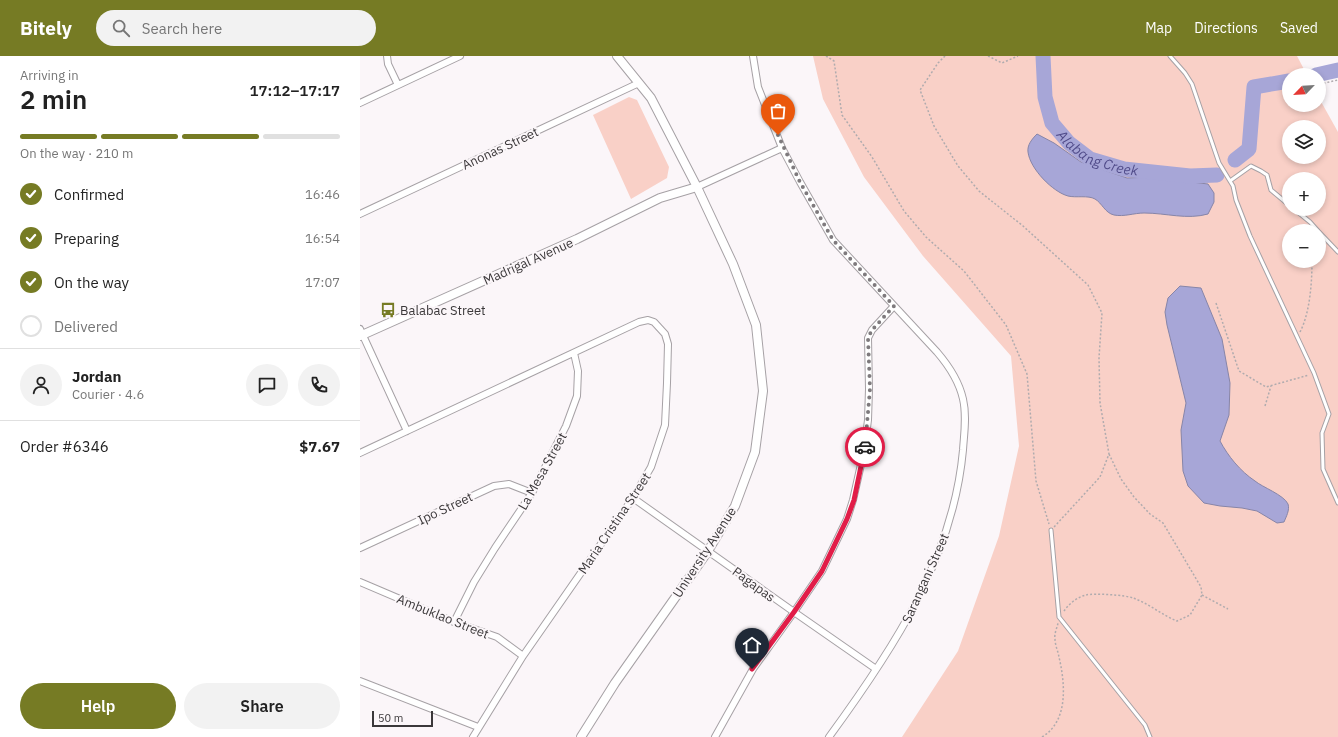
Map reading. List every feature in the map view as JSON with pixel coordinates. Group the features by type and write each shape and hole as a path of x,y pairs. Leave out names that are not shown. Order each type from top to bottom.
{"street":[{"path":"387,56 388,64 398,85"},
{"path":"360,103 460,56"},
{"name":"University Avenue","path":"581,737 614,683 708,551 735,506 755,452 762,391 756,325 733,264 696,187 650,98 617,56"},
{"name":"Sarangani Street","path":"753,56 758,87 782,148 833,240 937,352 949,367 960,388 964,401 965,423 961,474 952,515 940,551 907,620 876,669 829,737"},
{"name":"Anonas Street","path":"360,214 639,83"},
{"path":"696,187 782,148"},
{"name":"Madrigal Avenue","path":"361,333 577,239 660,198 696,187"},
{"path":"716,737 752,669 822,571 847,519 854,500 864,451 868,420 870,389 868,338 872,330 894,306"},
{"name":"Maria Cristina Street","path":"360,453 639,322 648,320 654,322 665,334 668,344 665,425 651,467 632,498 522,656 473,737"},
{"path":"361,333 407,431"},
{"name":"La Mesa Street","path":"454,622 478,575 532,494 566,426 577,396 578,371 574,353"},
{"name":"Ipo Street","path":"360,548 494,486 510,484 532,494"},
{"name":"Pagapas","path":"632,498 876,669"},
{"name":"Ambuklao Street","path":"360,582 454,622 497,637 522,656"},
{"path":"360,681 478,727"}],"lane":[{"path":"1170,56 1185,73 1192,84 1219,163 1233,186 1236,200 1250,236 1314,373 1329,414 1322,433 1323,469 1338,503"},
{"path":"1230,180 1251,166 1267,175 1271,190 1282,199"},
{"path":"1303,216 1312,224"},
{"path":"1326,240 1338,252"},
{"path":"1051,530 1059,618 1144,725 1150,737"}],"path":[{"path":"826,56 834,61 842,115 872,157 904,211 926,237 964,271 1006,326 1028,374 1036,481 1051,530"},
{"path":"945,56 938,63 920,90 934,126 958,166 979,191 1023,226 1088,285 1102,313 1099,358 1100,403 1109,454 1121,479 1134,497 1150,514 1163,523 1201,587 1202,595 1190,615 1177,621 1133,598 1112,595 1086,595 1071,603 1059,618 1054,639 1063,678 1064,700 1058,721 1046,735 1042,737"},
{"path":"988,56 1002,63 1018,56"},
{"path":"1326,83 1338,80"},
{"path":"1297,336 1301,329 1308,302 1311,268"},
{"path":"1216,303 1240,371 1266,387 1314,373"},
{"path":"1265,406 1272,386"},
{"path":"1051,530 1100,477 1109,454"},
{"path":"1202,595 1228,609"}],"shaded area":[{"path":"813,56 1297,56 1303,68 1282,68 1282,112 1326,112 1326,111 1338,132 1338,737 902,737 958,651 999,536 1019,446 1011,356 923,256 864,177 823,99"},
{"path":"629,97 637,100 669,167 667,178 631,199 593,115"}],"water":[{"path":"1037,134 1054,143 1081,162 1127,178 1150,177 1208,184 1214,193 1214,202 1208,214 1200,216 1152,213 1122,216 1111,214 1095,199 1062,194 1043,179 1033,165 1028,152 1029,145"},
{"path":"1180,286 1201,288 1222,339 1230,383 1229,415 1220,441 1231,458 1244,473 1278,494 1286,501 1288,504 1288,513 1284,522 1277,523 1257,511 1204,503 1188,486 1183,471 1181,430 1186,403 1165,312 1168,298"}],"waterway":[{"name":"Alabang Creek","path":"1043,56 1045,97 1052,123 1069,143 1090,159 1124,169 1190,176 1217,175"},
{"name":"Alabang Creek","path":"1326,73 1338,70"},
{"name":"Alabang Creek","path":"1235,160 1249,149 1254,87 1282,82"}],"way so far":[{"path":"778,135 782,148 833,240 894,306 872,330 868,338 870,389 865,447"}],"place":[{"name":"Balabac Street","path":"388,310"}],"route":[{"path":"752,669 822,571 847,519 854,500 865,447"}]}
